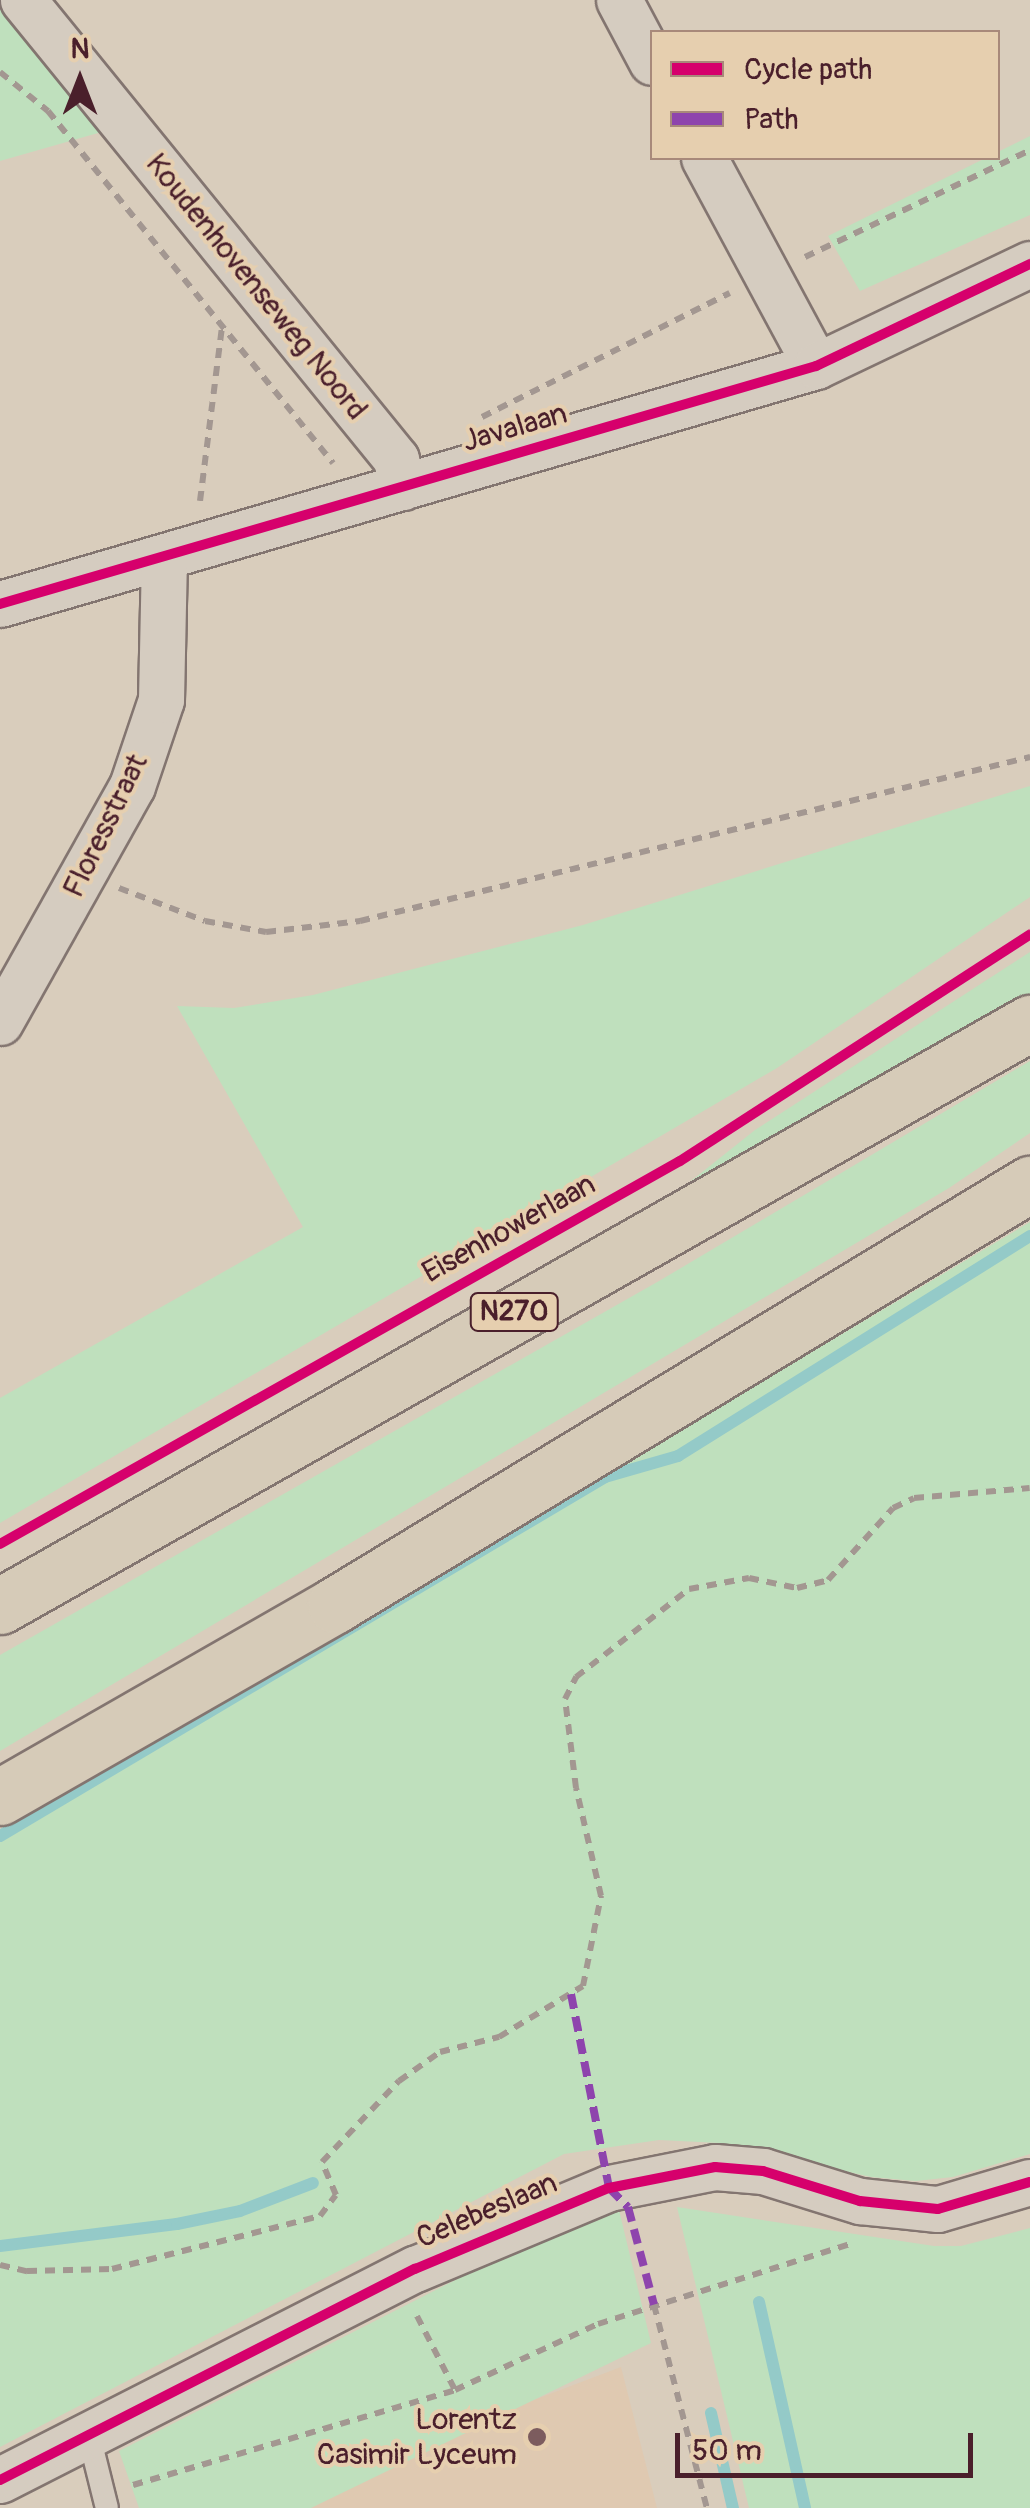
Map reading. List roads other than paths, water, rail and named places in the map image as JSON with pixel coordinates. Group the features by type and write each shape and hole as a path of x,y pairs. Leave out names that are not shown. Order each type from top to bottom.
{"main road":[{"name":"N270","path":"0,1606 1030,1023"},
{"path":"0,1798 335,1605 1030,1184"}],"street":[{"name":"Koudenhovenseweg Noord","path":"23,0 396,459 382,493"},
{"path":"619,0 650,58"},
{"path":"705,160 816,366"},
{"name":"Javalaan","path":"0,604 816,366 1030,264"},
{"name":"Floresstraat","path":"0,1022 132,786 161,700 179,552"},
{"name":"Celebeslaan","path":"0,2480 398,2277 609,2188 677,2171 764,2172 898,2207 938,2208 1030,2182"}],"lane":[{"path":"89,2436 104,2501"}],"waterway":[{"path":"0,1836 605,1477 678,1456 1030,1236"},
{"path":"0,2246 177,2224 240,2211 313,2183"},
{"path":"759,2302 805,2508"},
{"path":"711,2413 733,2508"}],"place":[{"name":"Lorentz Casimir Lyceum","path":"537,2437"}]}
